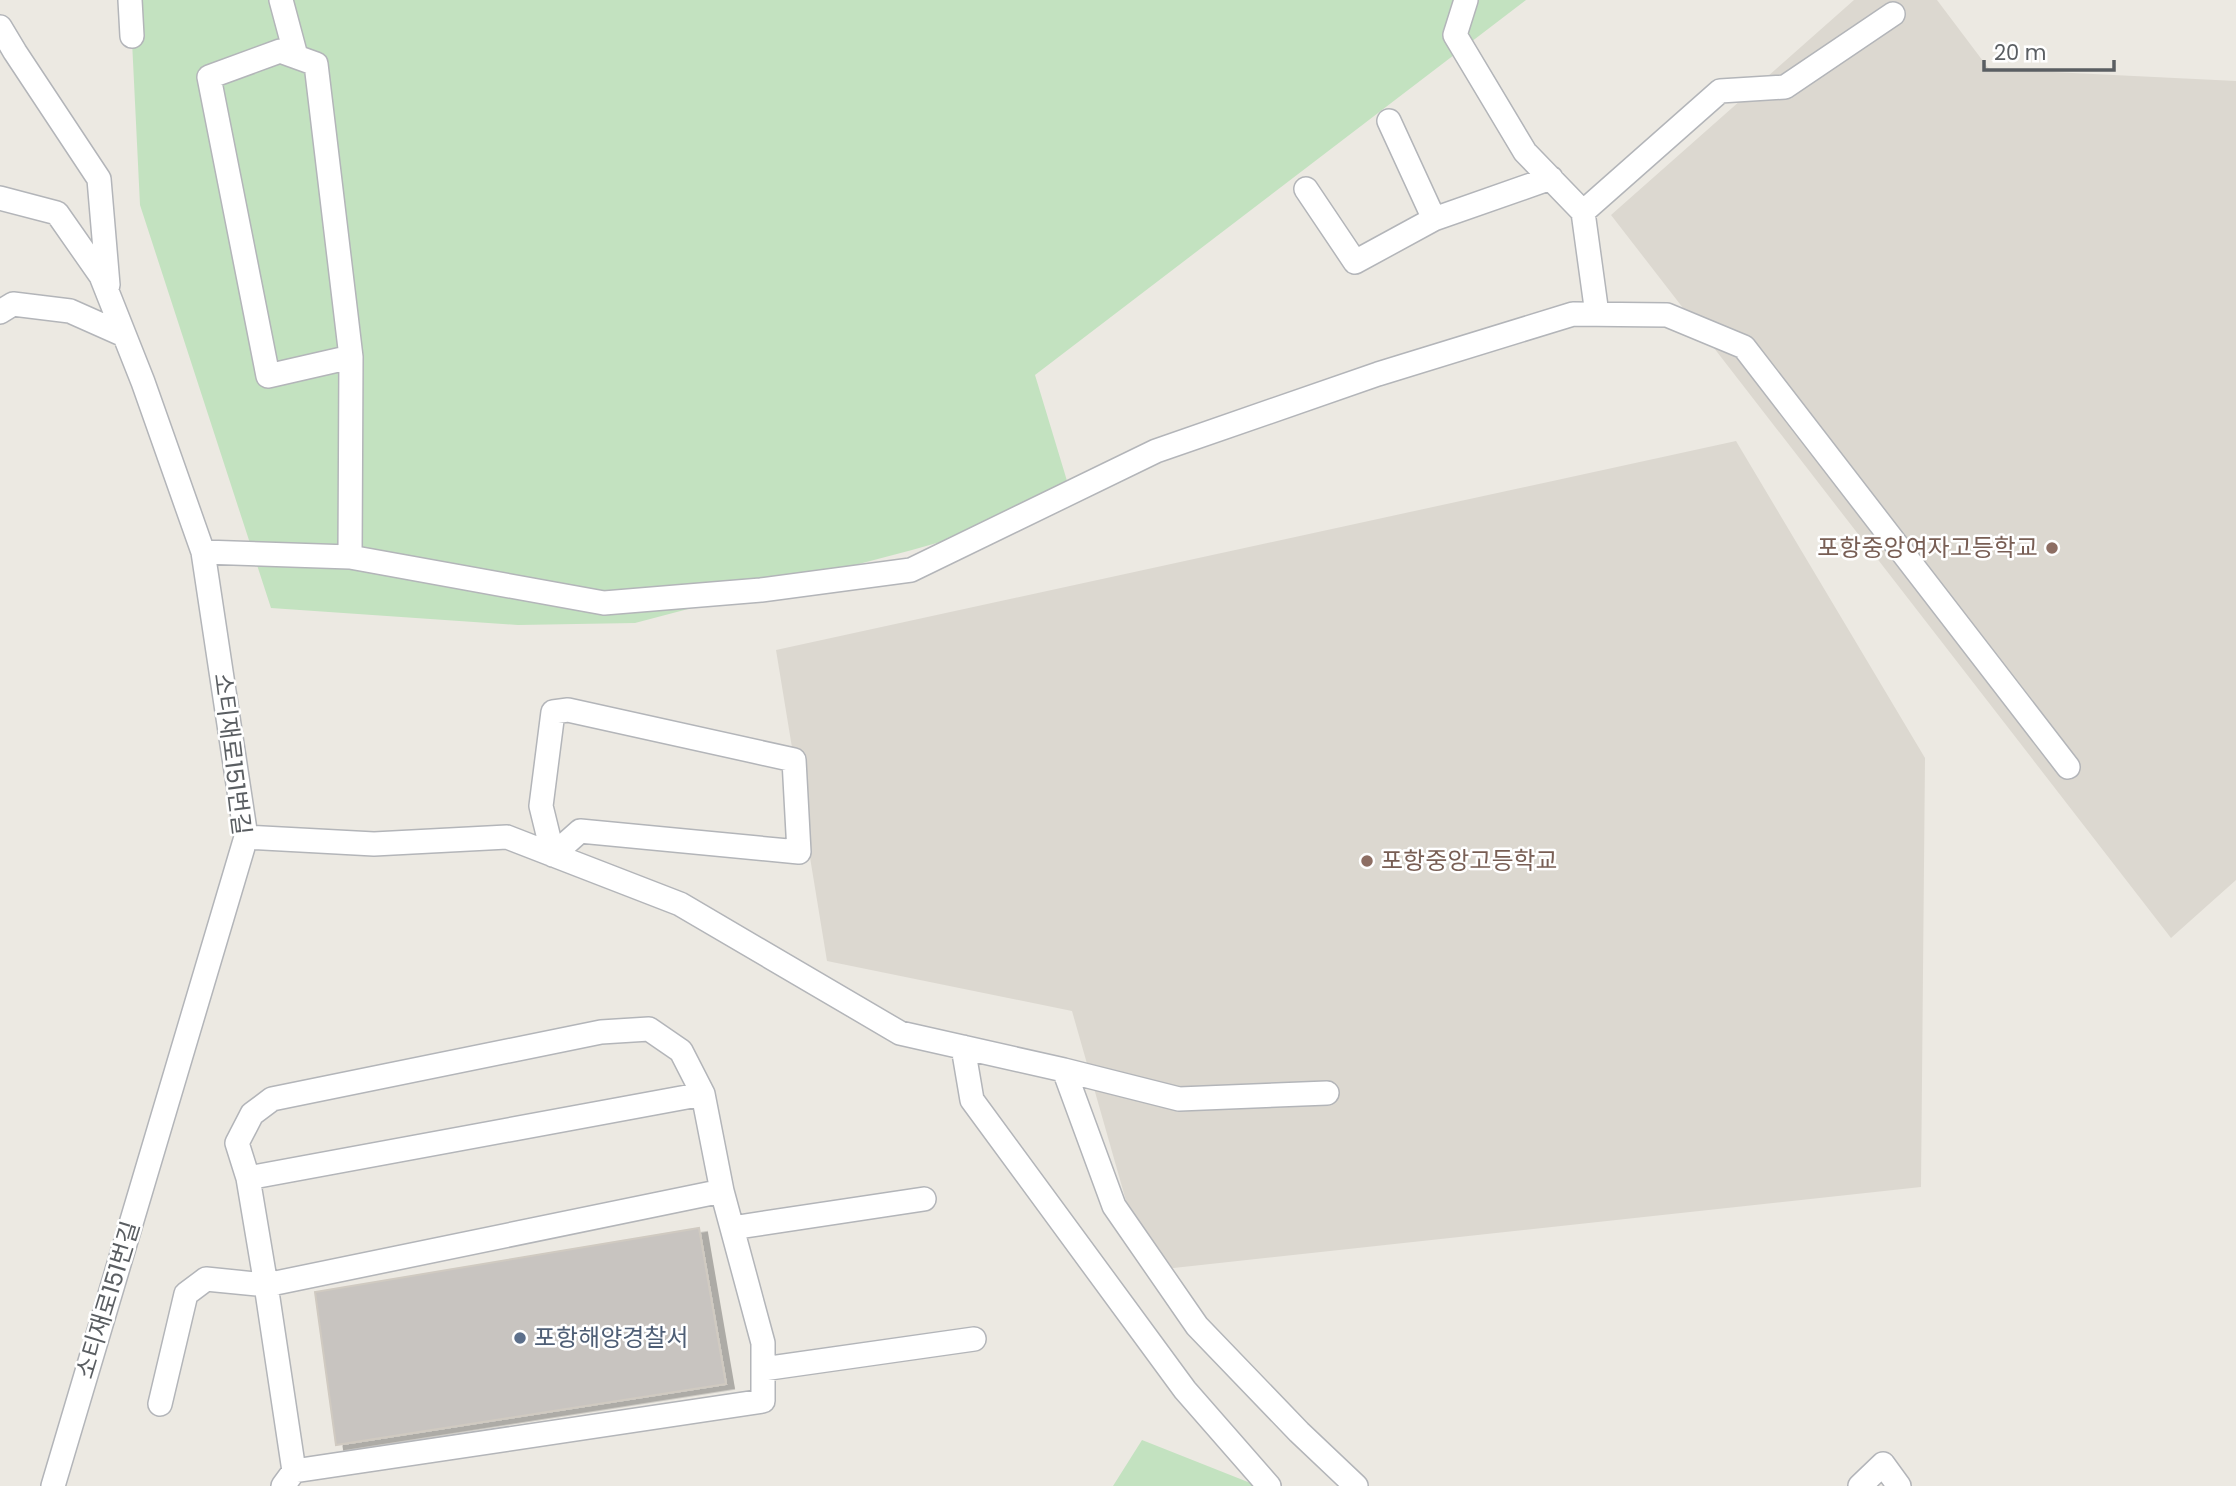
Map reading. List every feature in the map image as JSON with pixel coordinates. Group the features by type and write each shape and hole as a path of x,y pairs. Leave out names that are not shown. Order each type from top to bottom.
{"lane":[{"path":"130,0 132,36"},
{"path":"281,0 296,56"},
{"path":"1466,0 1455,35 1525,152 1583,212 1597,314"},
{"path":"1583,212 1720,91 1785,87 1893,14"},
{"path":"0,27 99,179 110,299"},
{"path":"349,556 351,358 316,64 280,51 208,77 268,376 351,358"},
{"path":"1389,121 1434,219"},
{"path":"1306,189 1355,262 1434,219 1551,178"},
{"name":"소티재로151번길","path":"0,198 57,214 101,276 124,335 203,552 246,837 53,1486"},
{"path":"0,312 12,304 69,311 124,335"},
{"path":"203,552 349,556 604,603 761,590 911,570 1156,451 1378,374 1573,314 1667,315 1744,347 2068,767"},
{"path":"568,710 794,760 799,852 580,831 553,855 541,806 553,712 568,710"},
{"path":"246,837 374,844 507,837 680,904 900,1033 1178,1099 1327,1093"},
{"path":"649,1029 681,1051 703,1094 722,1191 763,1343 764,1401 289,1478 266,1285 248,1178 237,1143 252,1114 272,1099 601,1032 649,1029"},
{"path":"963,1047 972,1100 1185,1390 1269,1486"},
{"path":"1064,1070 1114,1206 1197,1326 1299,1432 1356,1486"},
{"path":"248,1178 703,1094"},
{"path":"160,1404 186,1294 206,1279 266,1285 722,1191"},
{"path":"732,1228 924,1199"},
{"path":"763,1368 974,1339"},
{"path":"1860,1486 1883,1464 1899,1486"}],"shaded area":[{"name":"포항중앙여자고등학교","path":"1854,0 1937,0 1989,69 2236,81 2236,880 2171,938 1611,215"},
{"name":"포항중앙고등학교","path":"1736,441 1925,758 1921,1187 1146,1271 1072,1011 827,961 776,650"}],"green space":[{"path":"130,0 1526,0 1035,375 1074,504 635,623 518,625 271,608 140,205"},
{"path":"1142,1440 1258,1486 1113,1486"}],"building":[{"name":"포항해양경찰서","path":"699,1228 726,1384 336,1445 315,1292"}],"place":[{"name":"포항중앙여자고등학교","path":"2052,548"},
{"name":"포항중앙고등학교","path":"1367,861"},
{"name":"포항해양경찰서","path":"520,1338"}]}
